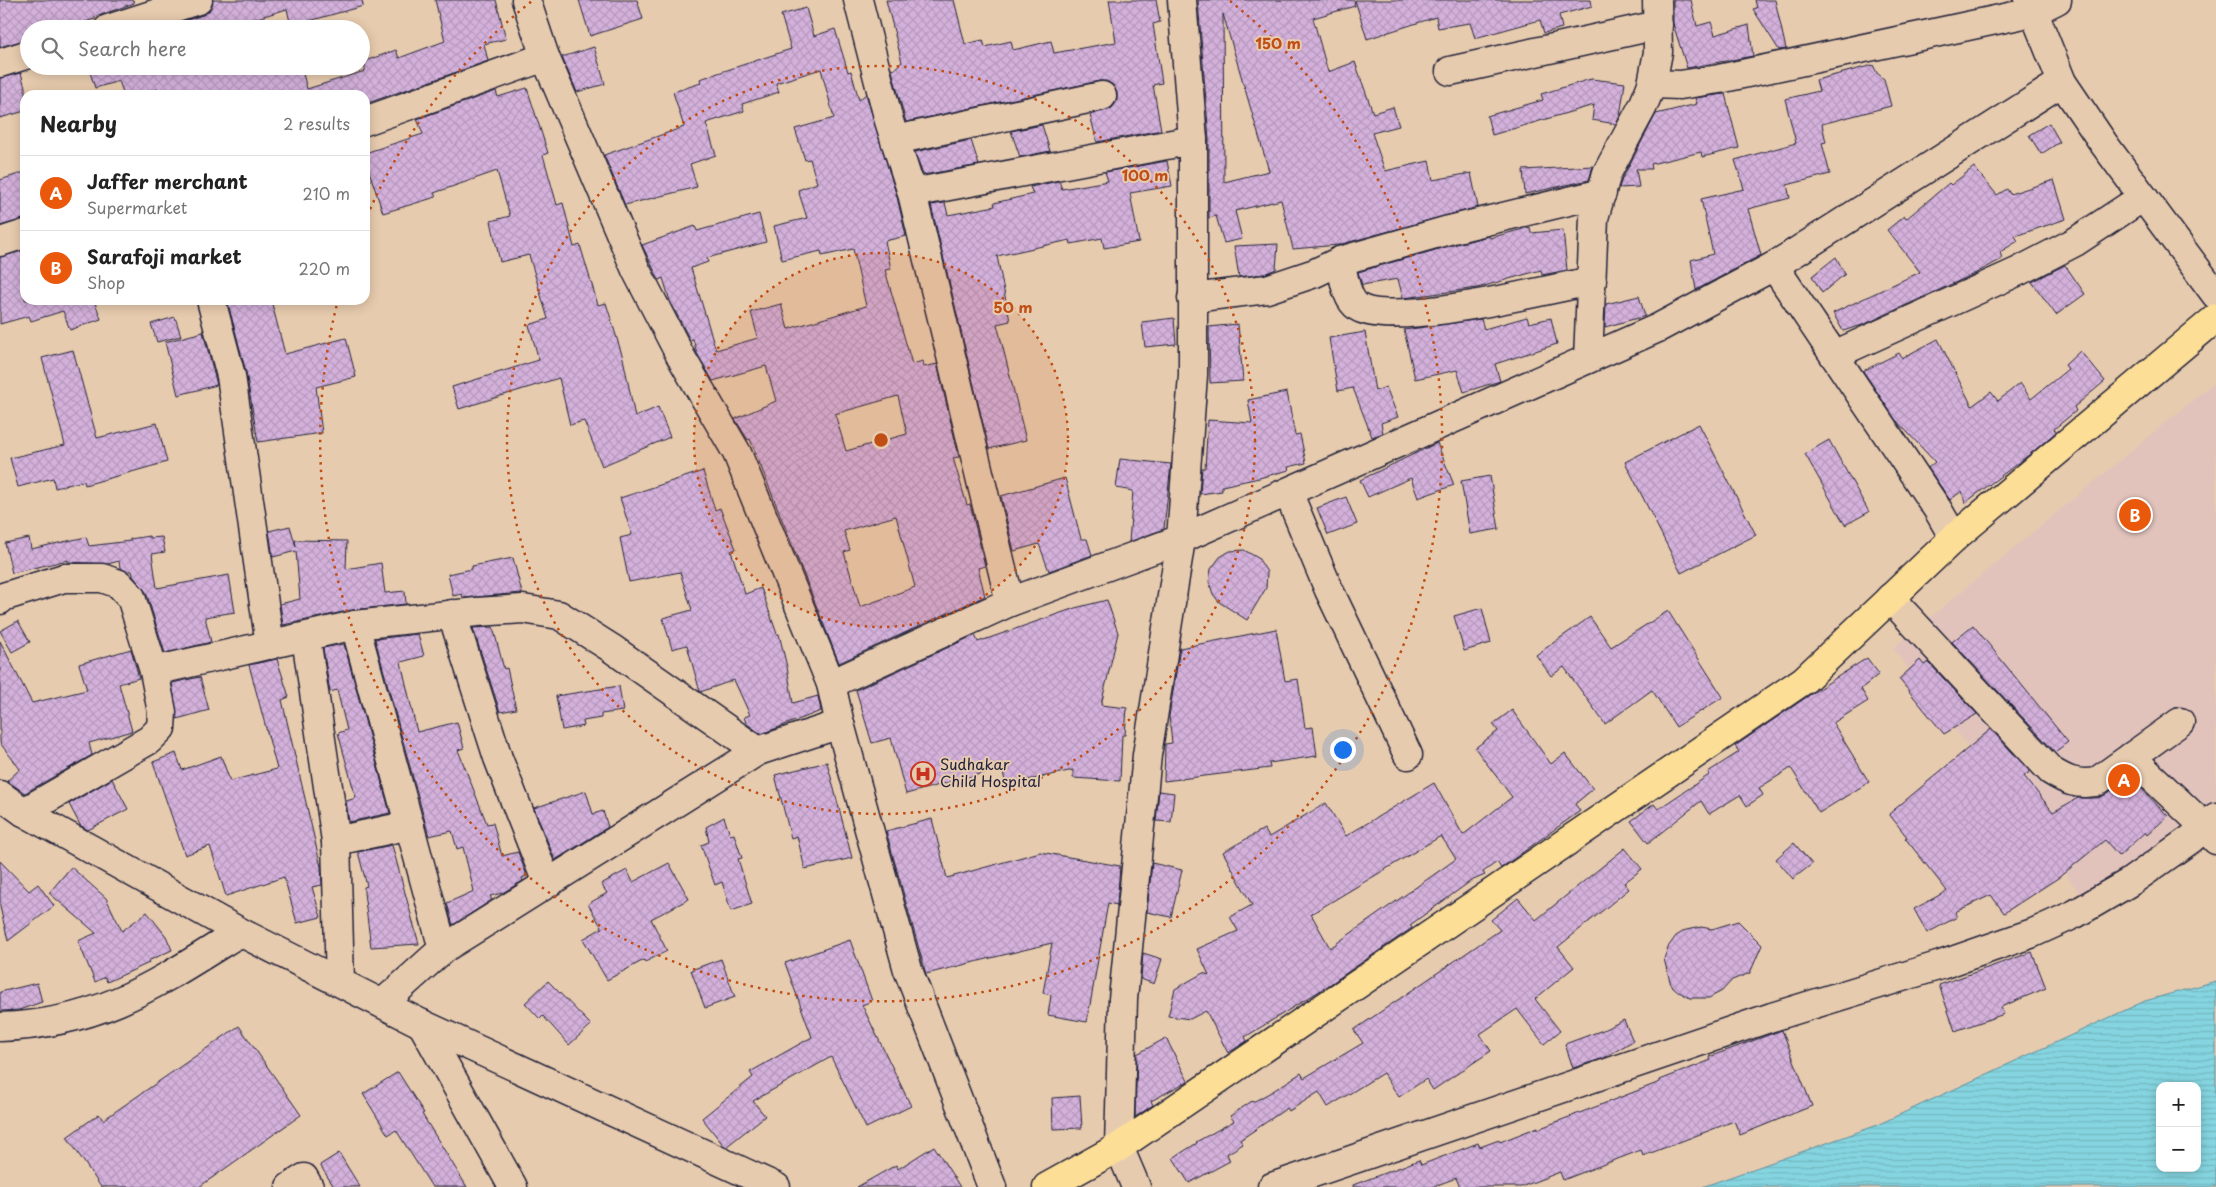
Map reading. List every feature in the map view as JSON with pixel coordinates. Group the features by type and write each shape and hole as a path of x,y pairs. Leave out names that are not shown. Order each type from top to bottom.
{"main road":[{"path":"1047,1187 1119,1147 1804,680 1954,538 2216,318"}],"street":[{"path":"136,20 198,0"},
{"path":"526,0 545,57 636,270 681,357 737,453 831,684 840,724 908,970 992,1187"},
{"path":"858,0 895,140 912,193 1010,602"},
{"path":"1136,1187 1119,1147 1122,999 1146,755 1181,539 1192,375 1193,140 1182,0"},
{"path":"1652,84 1680,85 1719,80 2057,0"},
{"path":"2031,6 2062,82 2143,197 2216,295"},
{"path":"1450,71 1657,12 1658,52 1652,84 1643,106 1607,173 1594,218 1588,359"},
{"path":"0,63 20,57"},
{"path":"370,119 545,57"},
{"path":"831,684 1010,602 1181,539 1658,328 1774,266 2062,82"},
{"path":"895,140 1102,96"},
{"path":"912,193 1193,140"},
{"path":"1192,298 1267,289 1315,273 1340,261 1449,230 1602,193"},
{"path":"1834,355 2019,271 2075,242 2143,197"},
{"path":"0,242 20,236"},
{"path":"1340,261 1348,294 1357,306 1374,312 1409,314 1592,281"},
{"path":"1774,266 1938,510 1954,538"},
{"path":"212,305 231,376 270,645"},
{"path":"1288,492 1330,590 1408,755"},
{"path":"0,600 3,597 64,578 102,578 118,584 131,597 154,670 162,712 161,728 150,740 24,812"},
{"path":"1890,598 2051,771 2067,781 2081,784 2096,782 2180,722"},
{"path":"154,670 306,638 355,625 452,614 524,609 559,615 611,648 758,751"},
{"path":"452,614 498,758 548,883"},
{"path":"355,625 443,949"},
{"path":"306,638 336,841 340,982"},
{"path":"383,1003 443,949 758,751 840,724"},
{"path":"1272,1187 1772,1017 1941,965 2033,933 2075,914 2130,882 2212,828 2131,757"},
{"path":"0,795 24,812 240,932 422,1024 776,1187"},
{"path":"336,841 410,825"},
{"path":"0,1027 28,1026 69,1019 108,1007 162,981 240,932"},
{"path":"422,1024 513,1187"},
{"path":"290,1187 304,1178 309,1187"}],"shaded area":[{"path":"2216,381 2216,799 2091,908 1893,648"}],"water":[{"path":"2216,981 2216,1187 1702,1187 1875,1126 2145,1001"}],"building":[{"path":"0,0 133,0 134,3 95,17 92,20 20,20 20,41 0,47"},
{"path":"213,0 362,0 363,6 313,20 290,20 287,9 251,20 187,20 209,11"},
{"path":"435,0 496,0 506,39 484,44 488,61 370,102 370,90 122,90 119,81 95,88 91,75 303,75 307,89 352,75 370,75 370,59 396,50 399,58 445,41"},
{"path":"579,0 637,0 643,19 590,36"},
{"path":"886,0 954,0 965,44 983,40 985,47 1011,41 1013,50 1051,41 1054,53 1116,42 1109,0 1156,0 1160,22 1153,24 1162,83 1153,85 1161,130 1097,142 1090,115 1112,108 1117,101 1117,93 1113,85 1107,81 1099,81 906,122 892,71 902,62"},
{"path":"1198,0 1354,0 1355,6 1313,18 1328,72 1355,62 1373,113 1393,107 1399,126 1372,133 1385,171 1429,161 1433,180 1471,173 1478,207 1338,245 1293,249 1281,200 1235,211 1242,239 1224,243 1216,216 1209,218 1209,139","holes":["1223,14 1269,171 1224,182"]},
{"path":"1355,0 1591,0 1592,6 1559,15 1562,28 1544,33 1540,20 1475,38 1470,23 1438,28 1436,17 1367,39"},
{"path":"1673,0 1691,0 1697,26 1711,22 1715,35 1749,25 1753,56 1687,68 1673,24"},
{"path":"1755,0 1775,0 1786,49 1779,50 1753,9 1757,8"},
{"path":"806,8 814,36 835,29 848,72 851,71 859,100 866,94 897,197 906,236 885,241 891,269 885,270 912,364 923,361 924,367 937,364 959,457 953,458 967,505 970,504 985,566 978,568 985,596 839,663 750,439 748,440 735,419 776,401 766,366 713,381 697,353 693,339 690,340 670,301 663,278 659,280 642,245 695,226 697,231 759,214 766,242 707,258 708,262 691,268 716,350 758,338 751,312 781,304 788,329 866,306 853,249 822,256 821,251 782,260 774,226 807,218 798,190 817,183 810,159 805,160 795,129 834,118 821,69 776,83 779,92 742,104 744,111 706,123 716,155 690,164 697,187 625,205 604,155 684,127 673,92 701,83 700,79 791,49 781,15","holes":["898,396 907,434 846,451 835,414","896,516 915,587 860,607 844,552 850,550 844,531"]},
{"path":"594,47 605,84 577,92 562,57"},
{"path":"1873,65 1877,73 1884,79 1891,106 1822,124 1826,142 1822,143 1830,174 1787,185 1790,198 1748,209 1761,255 1696,290 1691,260 1713,254 1701,199 1744,189 1735,160 1796,143 1785,99 1819,91 1816,80"},
{"path":"20,73 25,90 20,90 20,112 0,118 0,78"},
{"path":"1591,79 1625,83 1620,116 1616,124 1592,120 1594,105 1492,135 1487,116 1543,100 1541,94"},
{"path":"527,88 548,153 543,155 557,205 563,203 574,247 580,245 598,305 606,303 623,358 635,417 658,407 670,437 602,466 584,421 570,425 559,378 459,409 452,387 539,360 529,325 548,319 529,255 500,262 491,221 510,216 497,171 434,193 436,197 383,213 370,174 370,151 423,134 417,119 496,91 498,97"},
{"path":"1725,94 1739,148 1702,157 1701,152 1651,164 1652,169 1636,169 1639,187 1619,188 1656,114 1697,104 1695,98"},
{"path":"2049,123 2060,142 2041,154 2029,135"},
{"path":"1042,125 1050,151 1020,157 1011,131"},
{"path":"971,140 979,165 923,175 915,152"},
{"path":"1167,161 1172,186 1130,193 1139,242 1104,248 1102,238 1071,244 1070,240 997,256 1010,321 997,324 1026,440 989,449 931,205 945,203 948,215 995,206 994,203 1033,194 1030,187 1059,181 1062,189 1108,181 1105,172"},
{"path":"1593,166 1589,180 1525,194 1523,170"},
{"path":"1974,167 1997,195 2007,189 2010,194 2054,180 2066,219 2015,236 2018,241 2000,252 2002,259 1976,273 1865,324 1843,331 1833,313 1920,272 1887,230 1904,216 1906,219 1949,183 1951,185"},
{"path":"20,174 20,220 0,226 0,180"},
{"path":"1530,227 1531,233 1563,230 1567,270 1542,275 1541,270 1477,288 1403,298 1398,279 1362,285 1358,272 1453,245 1489,236 1490,238"},
{"path":"1278,244 1276,269 1264,274 1239,277 1234,246"},
{"path":"20,251 20,305 96,305 101,319 70,330 63,311 31,321 29,316 0,324 0,257"},
{"path":"1836,257 1845,274 1822,293 1812,276"},
{"path":"2065,265 2085,294 2056,315 2032,282"},
{"path":"1639,296 1645,316 1605,327 1606,304"},
{"path":"228,305 272,305 285,354 346,338 356,377 316,387 322,433 258,442 246,372"},
{"path":"175,317 181,336 157,342 151,324"},
{"path":"1527,317 1529,323 1551,318 1557,344 1495,364 1500,381 1464,392 1457,370 1415,379 1404,330 1481,319 1484,329"},
{"path":"1174,318 1176,344 1145,347 1142,322"},
{"path":"1238,324 1243,381 1210,383 1209,327"},
{"path":"203,332 217,385 178,395 165,342"},
{"path":"1365,332 1375,391 1386,387 1398,417 1381,423 1383,433 1372,437 1353,388 1338,391 1329,338"},
{"path":"1938,339 1972,406 1991,392 1998,401 2020,383 2031,399 2068,369 2065,365 2080,351 2105,381 2074,407 2076,411 2054,429 2056,432 2034,451 1965,503 1962,491 1950,500 1928,468 1935,462 1895,419 1863,371 1899,353 1902,358"},
{"path":"73,350 97,438 157,423 167,462 85,485 84,481 55,488 53,478 18,487 10,458 65,445 42,358"},
{"path":"1287,392 1295,435 1300,434 1306,463 1288,467 1289,470 1222,486 1222,491 1200,494 1202,468 1205,468 1208,420 1252,423 1248,400"},
{"path":"1699,424 1756,535 1681,573 1625,462"},
{"path":"1829,440 1869,512 1845,525 1805,454"},
{"path":"1437,443 1454,485 1418,498 1411,478 1368,497 1360,480"},
{"path":"1120,459 1171,464 1164,529 1129,542 1133,491 1116,488"},
{"path":"703,471 715,510 720,508 736,549 731,551 745,594 761,588 777,634 779,634 793,703 818,696 821,711 761,734 746,723 744,717 750,715 734,680 700,692 687,645 672,649 663,618 692,610 680,572 629,582 620,538 632,535 620,498"},
{"path":"1490,476 1499,529 1470,534 1461,481"},
{"path":"1065,478 1081,539 1087,539 1092,555 1049,571 1039,544 1014,551 1001,496"},
{"path":"1346,497 1357,524 1328,535 1317,508"},
{"path":"290,526 296,547 295,540 347,541 346,569 381,563 385,593 405,591 406,604 352,610 283,625 280,604 300,599 296,551 273,557 269,531"},
{"path":"149,536 150,538 162,537 165,552 152,554 157,588 229,575 235,612 205,617 211,642 165,653 146,592 133,576 132,571 120,568 119,561 108,564 68,562 68,560 12,573 5,543 29,538 31,549 86,537 89,546 130,541 130,539"},
{"path":"1244,550 1258,558 1267,572 1266,588 1247,620 1219,602 1213,594 1209,582 1211,569 1220,557 1230,551"},
{"path":"513,558 522,593 463,598 462,594 453,596 448,574 472,569 472,566"},
{"path":"1107,600 1118,633 1101,705 1127,708 1125,735 1122,735 1120,781 1073,778 1073,770 1006,785 1002,768 906,794 891,738 872,743 856,690 975,635 978,642 1075,608"},
{"path":"1482,608 1491,643 1464,651 1454,616"},
{"path":"1668,611 1723,697 1676,727 1652,690 1605,724 1564,667 1551,676 1536,655 1590,617 1611,647"},
{"path":"18,621 30,642 12,652 0,631"},
{"path":"1973,625 2068,742 2055,752 1952,642"},
{"path":"493,627 504,669 507,668 516,709 500,712 473,628"},
{"path":"1276,629 1285,681 1298,679 1305,728 1313,727 1317,756 1269,763 1270,768 1164,781 1165,744 1172,743 1169,716 1180,648"},
{"path":"418,634 424,656 401,662 417,732 457,722 464,748 458,750 487,824 493,823 502,856 518,852 527,876 522,878 523,881 502,893 490,896 492,900 453,925 447,903 474,891 463,847 457,849 452,831 429,836 375,639"},
{"path":"0,641 32,703 87,690 79,664 131,649 139,678 119,684 132,731 89,743 92,755 25,793 7,781 20,769 0,743"},
{"path":"344,644 390,813 349,822 346,801 356,798 338,733 347,730 337,690 330,692 323,648"},
{"path":"1867,658 1879,674 1861,689 1868,701 1833,723 1869,782 1819,813 1791,768 1759,788 1763,795 1747,806 1740,795 1709,814 1701,801 1648,843 1631,821 1654,804 1658,809 1709,775 1708,772 1739,752 1735,746"},
{"path":"277,659 289,697 282,700 321,867 322,885 312,887 321,917 297,923 284,877 226,896 210,846 185,855 153,762 176,753 182,770 221,756 230,781 277,769 249,665"},
{"path":"1920,660 1924,665 1928,662 1977,714 1944,734 1899,679"},
{"path":"200,677 209,710 177,719 172,683"},
{"path":"619,686 623,711 601,714 601,718 583,721 584,726 562,730 556,696"},
{"path":"1512,710 1551,764 1565,753 1593,789 1575,804 1580,811 1501,868 1497,862 1483,872 1485,875 1471,881 1410,925 1412,928 1326,987 1245,1037 1247,1041 1228,1053 1206,1011 1190,1019 1168,1016 1175,989 1203,973 1209,975 1197,949 1238,931 1230,917 1252,905 1223,852 1264,829 1269,837 1326,803 1346,836 1434,783 1463,835 1512,797 1475,748 1498,731 1493,724","holes":["1441,836 1456,859 1330,948 1311,914"]},
{"path":"1991,729 2030,772 2024,776 2053,812 2078,798 2098,798 2105,795 2130,777 2168,816 2147,835 2145,832 2119,856 2105,840 2058,878 2004,913 1991,895 1955,912 1957,917 1927,933 1914,909 1947,891 1905,838 1907,837 1889,814"},
{"path":"827,762 852,858 805,869 797,836 791,838 775,775"},
{"path":"112,779 128,809 88,830 80,825 69,804"},
{"path":"586,791 593,814 603,811 608,827 555,860 534,808"},
{"path":"1159,791 1174,793 1171,822 1156,821"},
{"path":"724,817 730,835 734,834 742,858 738,859 752,904 731,911 722,882 715,885 701,845 709,842 706,827"},
{"path":"932,819 947,878 1040,852 1120,866 1117,905 1108,903 1087,1022 1048,1015 1051,995 1043,993 1052,943 926,974 886,831"},
{"path":"1794,843 1812,864 1793,879 1776,859"},
{"path":"392,845 419,944 371,947 364,893 364,887 367,886 358,852"},
{"path":"1625,848 1642,869 1624,883 1629,889 1558,947 1574,967 1535,999 1560,1031 1544,1044 1517,1009 1480,1034 1491,1051 1433,1090 1426,1079 1399,1097 1383,1073 1328,1107 1319,1092 1289,1111 1287,1108 1240,1140 1243,1144 1227,1154 1230,1161 1189,1183 1173,1158 1196,1142 1234,1121 1230,1116 1252,1101 1273,1091 1301,1073 1304,1078 1363,1043 1354,1030 1500,930 1491,920 1518,898 1536,920"},
{"path":"0,861 29,891 38,884 54,906 8,941 0,907"},
{"path":"669,863 689,899 651,919 667,951 645,962 644,960 607,980 583,939 602,928 588,904 607,893 601,884 627,870 633,882"},
{"path":"1152,863 1182,870 1171,917 1147,912"},
{"path":"71,867 106,898 122,931 147,912 166,936 172,950 148,961 149,963 107,982 105,977 95,982 78,941 96,933 49,893"},
{"path":"1738,921 1762,945 1750,973 1732,980 1722,991 1709,998 1690,998 1671,985 1664,959 1668,947 1676,936 1686,930 1701,927 1712,929"},
{"path":"850,940 872,1001 862,1005 911,1106 866,1128 831,1057 753,1101 765,1116 726,1147 724,1146 702,1118 753,1077 750,1072 812,1037 785,963"},
{"path":"2032,952 2046,988 2001,1007 2004,1014 1955,1031 1939,985"},
{"path":"1143,953 1162,959 1154,984 1141,979"},
{"path":"721,959 735,997 705,1008 691,970"},
{"path":"548,981 591,1025 569,1045 543,1016 540,1019 525,1003"},
{"path":"37,983 42,1002 19,1010 0,1011 0,992"},
{"path":"1624,1020 1633,1041 1604,1058 1573,1068 1565,1044"},
{"path":"239,1026 301,1115 199,1187 101,1187 67,1137 99,1114 103,1120"},
{"path":"1782,1030 1812,1106 1740,1135 1734,1121 1643,1156 1641,1150 1563,1180 1560,1172 1521,1187 1460,1187 1456,1178 1432,1187 1353,1187 1353,1185 1419,1160 1421,1165 1478,1143 1480,1147 1499,1140 1500,1142 1538,1127 1538,1129 1660,1082 1660,1080 1711,1060 1709,1057"},
{"path":"1166,1038 1188,1081 1151,1101 1153,1105 1135,1117 1137,1054"},
{"path":"398,1072 467,1187 432,1187 396,1130 388,1135 363,1094"},
{"path":"1080,1096 1082,1128 1053,1129 1052,1098"},
{"path":"934,1146 960,1187 857,1187 896,1165 898,1169"},
{"path":"339,1153 360,1187 334,1187 320,1165"}],"place":[{"name":"Sarafoji market","path":"2135,515"},
{"name":"Sudhakar Child Hospital","path":"923,774"},
{"name":"Jaffer merchant","path":"2124,780"}]}
